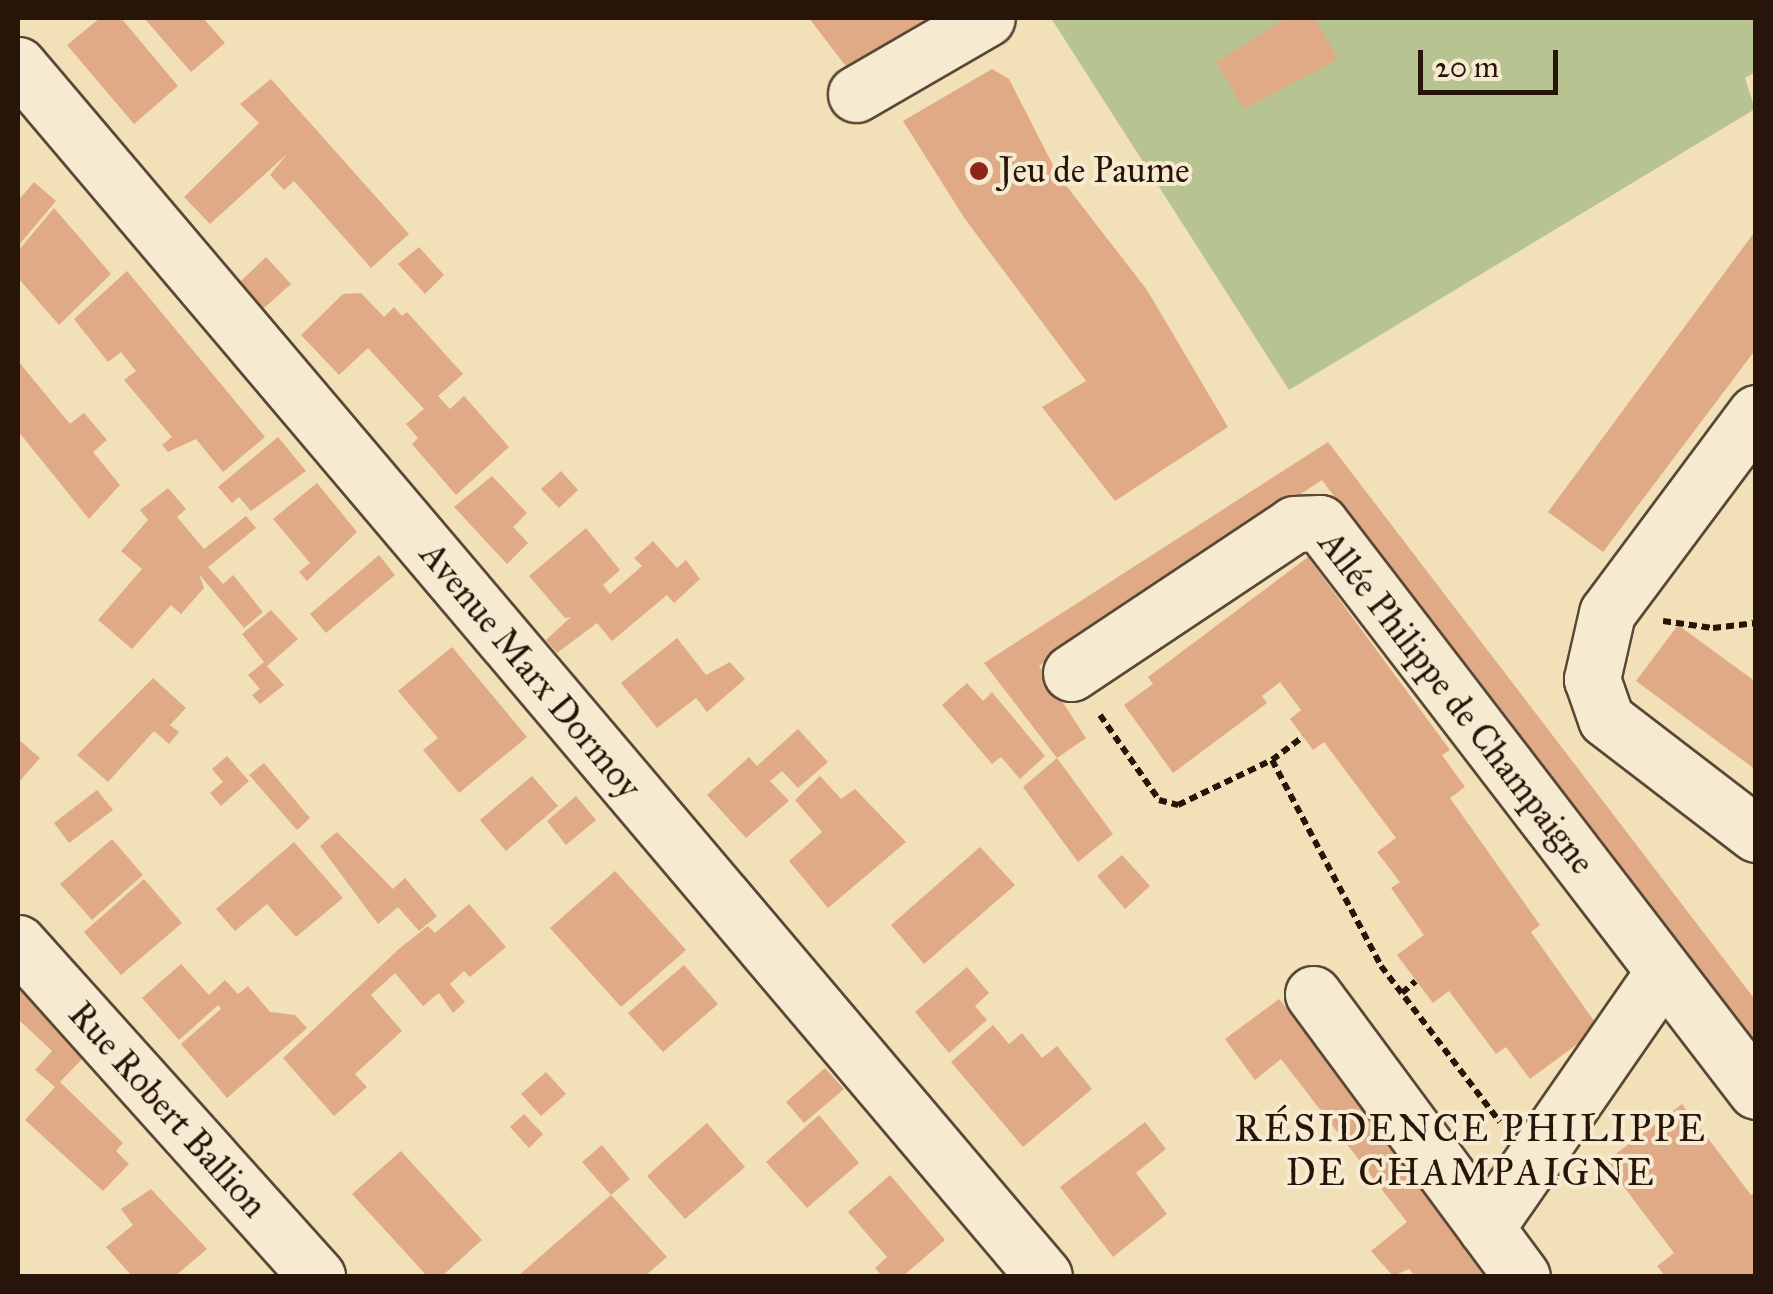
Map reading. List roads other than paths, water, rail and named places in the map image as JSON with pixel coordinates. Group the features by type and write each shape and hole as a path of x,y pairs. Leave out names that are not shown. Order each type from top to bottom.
{"street":[{"path":"856,94 987,18"},
{"name":"Avenue Marx Dormoy","path":"18,64 1044,1276"},
{"path":"1756,413 1607,613 1592,679 1606,719 1756,834"},
{"name":"Allée Philippe de Champaigne","path":"1071,674 1294,524 1320,523 1756,1091"},
{"name":"Rue Robert Ballion","path":"18,943 317,1276"},
{"path":"1486,1228 1663,972"},
{"path":"1312,994 1522,1276"}],"place":[{"name":"Jeu de Paume","path":"979,171"}],"district":[{"name":"RÉSIDENCE PHILIPPE DE CHAMPAIGNE","path":"1471,1151"}]}
